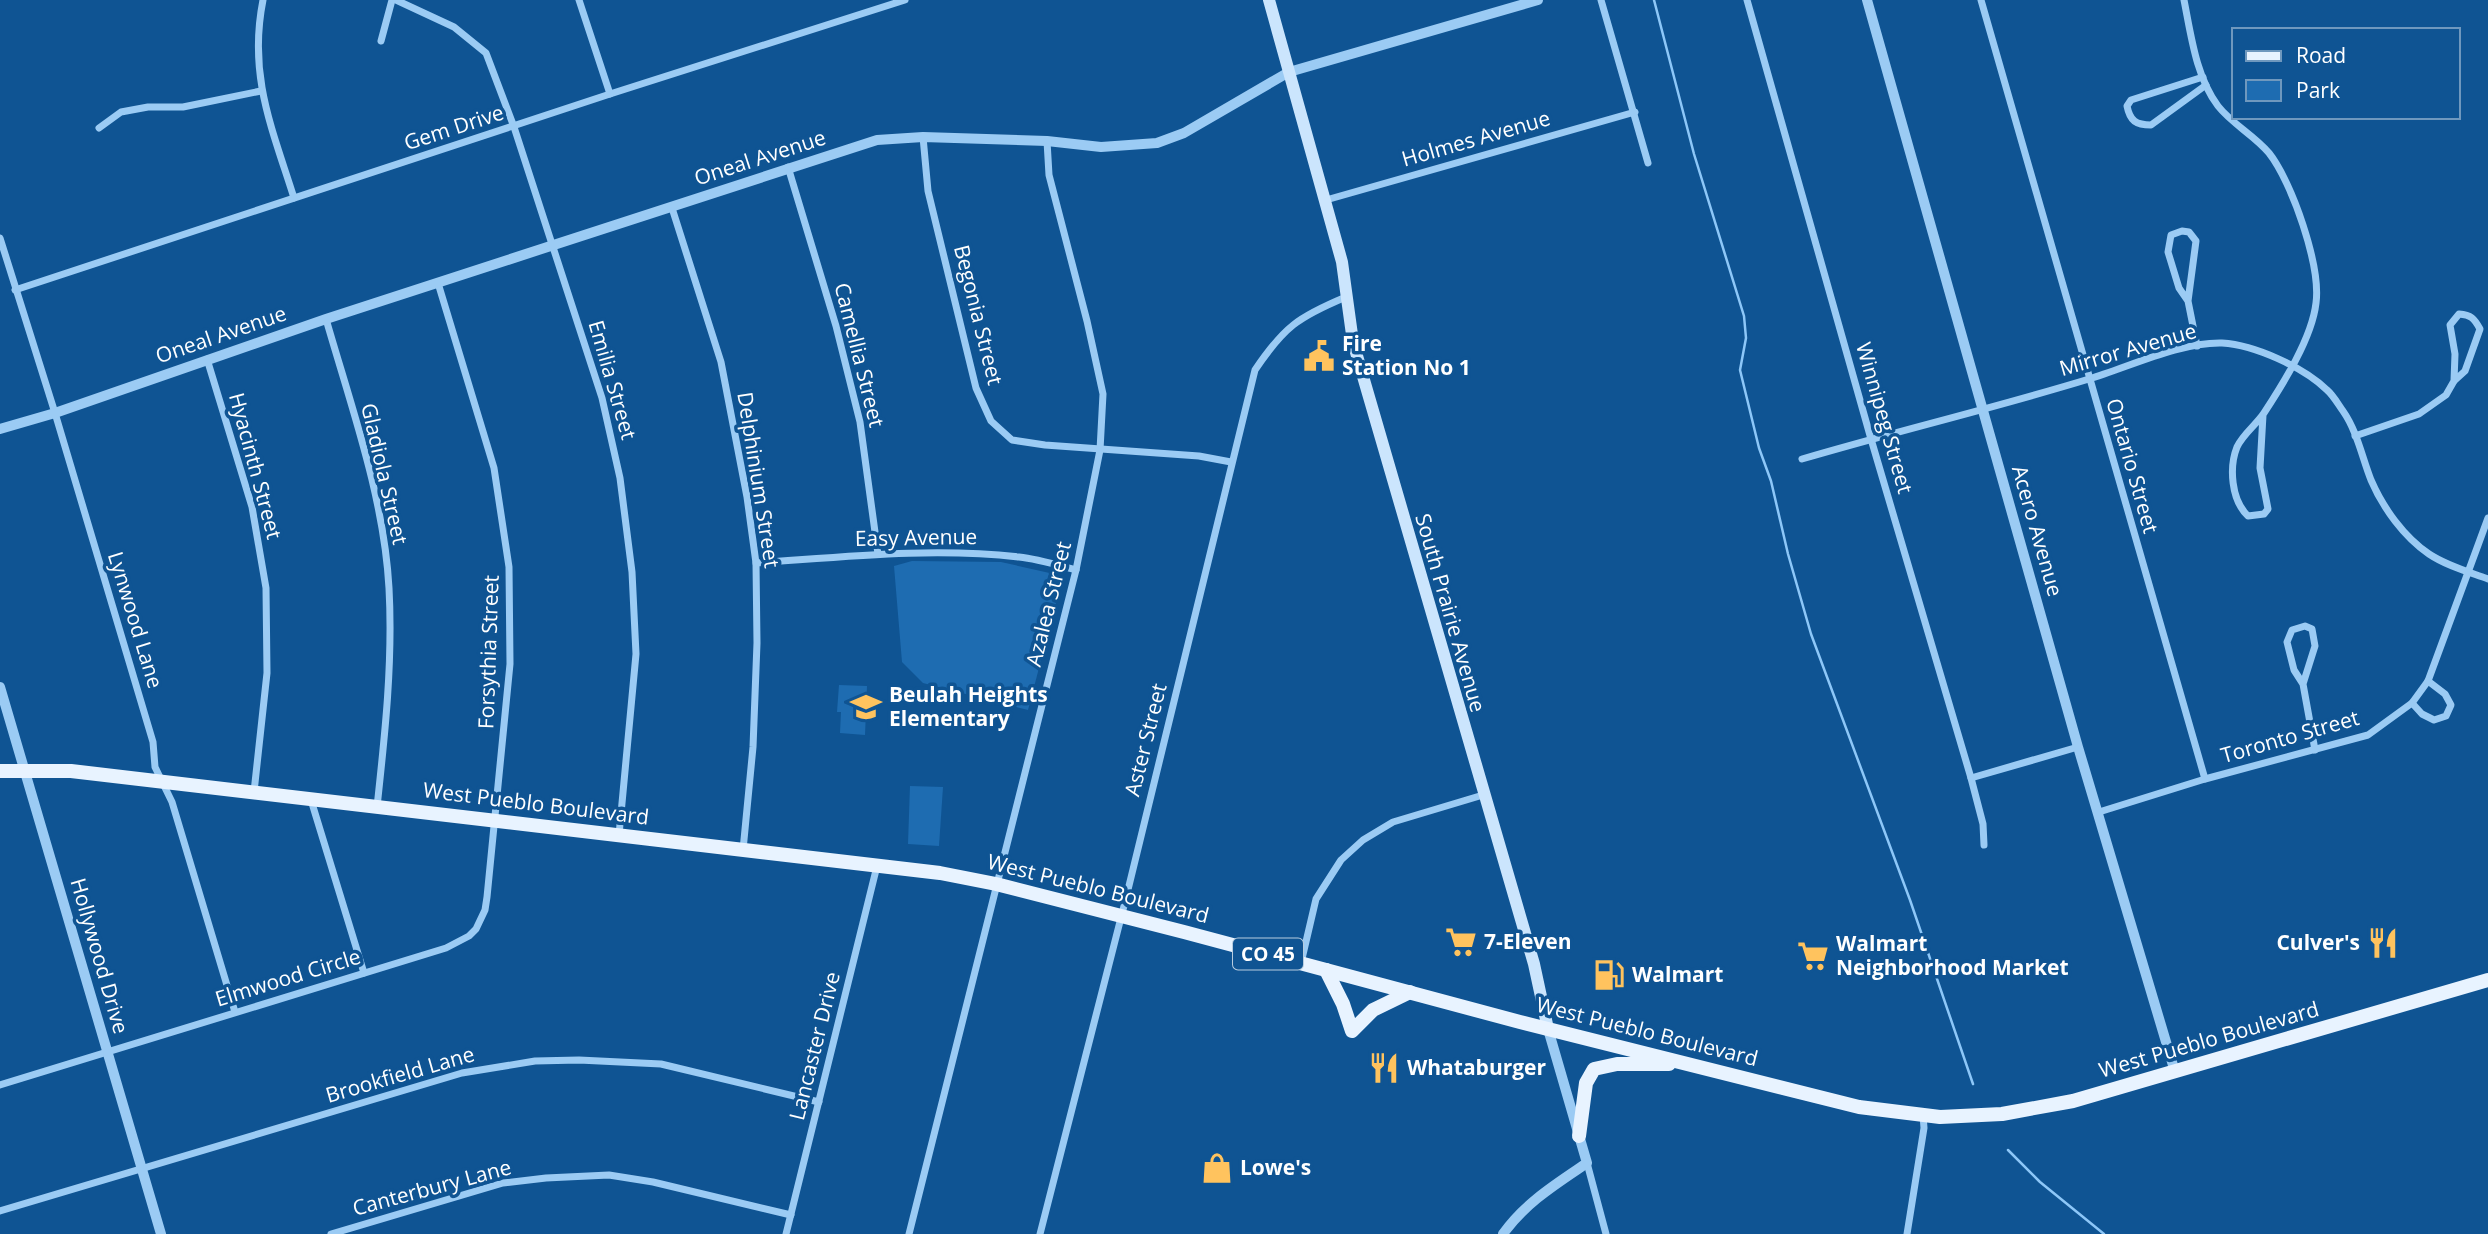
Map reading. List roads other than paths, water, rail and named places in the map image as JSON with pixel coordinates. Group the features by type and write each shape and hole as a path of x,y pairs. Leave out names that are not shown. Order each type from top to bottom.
{"main road":[{"name":"South Prairie Avenue","path":"1269,0 1342,262 1353,342 1534,964 1548,1029"},
{"name":"West Pueblo Boulevard","path":"0,771 71,771 940,873 996,884 1548,1029 1859,1107 1922,1115 1966,1117 2036,1109 2073,1101 2488,979"},
{"path":"1326,970 1343,1004 1352,1031 1373,1010 1410,992"},
{"path":"1579,1136 1586,1083 1594,1069 1617,1064 1691,1064"}],"street":[{"path":"263,0 257,53 261,91 294,198"},
{"path":"381,41 394,0"},
{"name":"Emilia Street","path":"394,0 454,27 486,53 514,127 602,398 620,478 632,572 636,654 619,835"},
{"path":"579,0 610,94"},
{"name":"Gem Drive","path":"15,290 905,0"},
{"name":"Oneal Avenue","path":"0,429 55,413 326,319 877,140 923,137 1047,141 1101,147 1157,142 1184,133 1289,72 1538,0"},
{"path":"1601,0 1648,163"},
{"name":"Winnipeg Street","path":"1746,0 1971,778 1983,824 1984,845"},
{"name":"Acero Avenue","path":"1867,0 2078,747 2175,1072"},
{"name":"Ontario Street","path":"1981,0 2206,779"},
{"path":"2184,0 2204,81 2219,107 2232,119"},
{"path":"2204,81 2151,125 2140,125 2129,115 2127,106 2131,100 2204,81"},
{"path":"99,128 121,112 148,107 183,107 261,91"},
{"name":"Holmes Avenue","path":"1326,200 1635,112"},
{"path":"2232,119 2267,151 2280,170 2293,195 2316,275 2316,303 2310,329 2263,415 2238,443 2232,461 2232,478 2241,510 2248,516 2264,514 2269,509 2260,468 2263,415"},
{"name":"Begonia Street","path":"923,137 928,191 976,388 991,421 1012,440 1100,450 1199,456 1231,462"},
{"name":"Azalea Street","path":"909,1234 1076,570 1100,450 1103,394 1049,175 1047,141"},
{"name":"Camellia Street","path":"788,167 836,326 860,422 878,554"},
{"name":"Delphinium Street","path":"672,208 721,362 747,497 756,563 754,721 743,850"},
{"path":"2188,301 2179,288 2168,251 2171,235 2182,231 2189,232 2196,241 2188,301 2197,346"},
{"name":"Lynwood Lane","path":"0,238 153,742 155,766 172,802 235,1012"},
{"name":"Forsythia Street","path":"438,283 494,468 509,567 510,664 496,821"},
{"name":"Aster Street","path":"1040,1234 1255,370 1275,340 1306,314 1346,297"},
{"path":"2355,436 2419,414 2446,395 2454,381 2465,371 2480,329 2469,315 2459,314 2450,325 2455,354 2454,381"},
{"name":"Gladiola Street","path":"326,319 379,511 389,586 390,657 377,807"},
{"name":"Mirror Avenue","path":"1802,459 2197,346 2222,344 2247,348 2291,365 2328,390 2345,414 2372,482 2389,512 2407,534 2430,555 2488,579"},
{"name":"Hyacinth Street","path":"207,359 252,507 266,589 267,673 254,792"},
{"name":"Toronto Street","path":"2098,812 2206,779 2368,735 2412,703 2428,681 2488,518"},
{"name":"Easy Avenue","path":"756,563 960,551 1022,557 1076,570"},
{"path":"2303,684 2315,646 2312,629 2305,626 2292,630 2287,642 2294,670 2303,684 2315,750"},
{"path":"2412,703 2422,715 2434,720 2446,716 2451,705 2445,694 2428,681"},
{"name":"Hollywood Drive","path":"0,687 162,1234"},
{"path":"1971,778 2078,747"},
{"path":"1301,963 1316,899 1342,860 1363,840 1393,822 1483,794"},
{"path":"311,799 364,973"},
{"name":"Elmwood Circle","path":"0,1085 446,948 469,936 476,929 485,911 496,821"},
{"name":"Lancaster Drive","path":"786,1234 877,866"},
{"name":"South Prairie Avenue","path":"1548,1029 1606,1234"},
{"name":"Brookfield Lane","path":"0,1211 462,1073 535,1062 579,1060 661,1064 818,1102"},
{"path":"1907,1234 1924,1128 1922,1115"},
{"path":"1503,1234 1515,1217 1538,1197 1587,1163"},
{"name":"Canterbury Lane","path":"331,1234 503,1183 609,1175 653,1182 791,1215"}],"waterway":[{"path":"1654,0 1694,154 1744,316 1746,338 1740,370 1811,634 1910,900 1973,1084"},
{"path":"2008,1150 2040,1182 2104,1234"}],"place":[{"name":"Fire Station No 1","path":"1319,356"},
{"name":"Beulah Heights Elementary","path":"866,707"},
{"name":"7-Eleven","path":"1461,942"},
{"name":"Culver's","path":"2383,943"},
{"name":"Walmart Neighborhood Market","path":"1813,956"},
{"name":"Walmart","path":"1609,975"},
{"name":"Whataburger","path":"1384,1068"},
{"name":"Lowe's","path":"1217,1168"}]}
